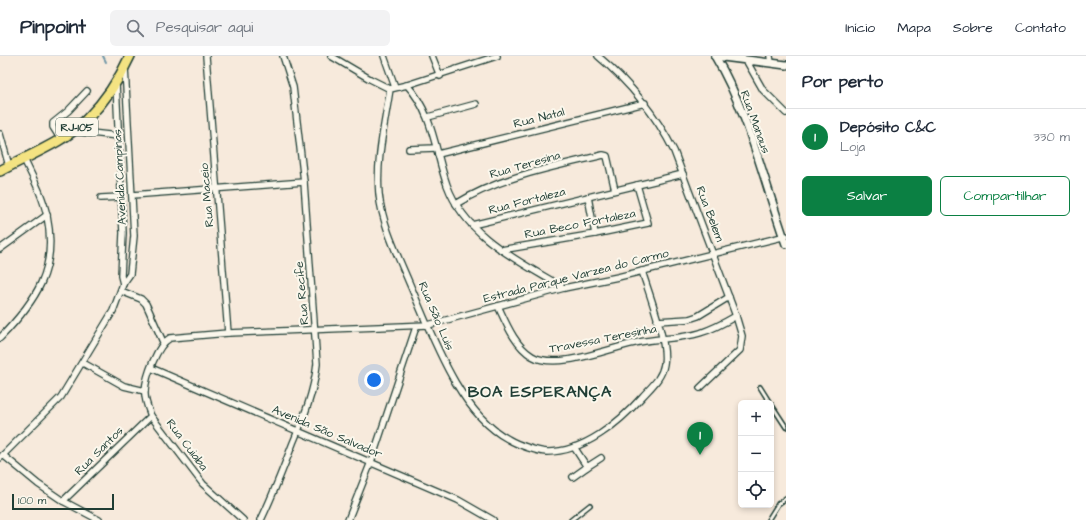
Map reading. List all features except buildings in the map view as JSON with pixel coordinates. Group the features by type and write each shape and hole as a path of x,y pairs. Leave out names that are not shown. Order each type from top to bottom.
{"main road":[{"name":"RJ-105","path":"0,171 72,131 87,120 125,67 130,56"}],"street":[{"name":"Rua Maceio","path":"206,56 228,333"},
{"name":"Rua Recife","path":"261,520 298,432 315,383 317,364 316,330 304,182 293,87 283,56"},
{"path":"331,56 393,88 440,76 497,56"},
{"path":"384,56 393,88"},
{"path":"432,56 440,76"},
{"name":"Rua Belem","path":"598,56 617,72 645,103 662,127 683,174 736,316 742,336 740,350 700,388"},
{"path":"715,56 746,60 770,59 786,65"},
{"name":"Rua Manaus","path":"715,56 724,72 747,128 785,236 786,244"},
{"path":"746,60 763,90 786,113"},
{"name":"Avenida Campinas","path":"83,363 113,311 123,284 130,274 132,262 132,195 125,67"},
{"name":"Avenida Campinas","path":"115,81 123,233 121,276 123,284"},
{"path":"407,85 414,93 428,117 447,186 456,204 472,225 501,250 564,288"},
{"name":"Rua São Luis","path":"393,88 380,155 379,194 383,213 399,258 438,352 466,398 479,416 494,430 509,440 546,452 574,447 590,440 630,411 660,377 665,362 662,339 642,271"},
{"path":"60,138 53,127 53,123 68,111 87,91"},
{"name":"Rua Natal","path":"409,149 437,151 645,103"},
{"path":"428,117 476,104"},
{"path":"72,131 118,136"},
{"path":"0,134 9,166"},
{"name":"Rua Teresina","path":"456,204 472,194 491,186 603,155 607,156 615,190"},
{"path":"0,338 18,320 36,296 45,274 49,253 47,215 36,183 24,159"},
{"name":"Rua Fortaleza","path":"472,225 683,174"},
{"path":"132,195 217,187 304,182"},
{"name":"Rua Beco Fortaleza","path":"501,250 595,234 648,223 637,185"},
{"path":"101,198 121,197"},
{"path":"588,197 595,234"},
{"path":"0,248 47,215"},
{"name":"Estrada Parque Varzea do Carmo","path":"163,342 178,336 416,327 428,325 564,288 642,271 785,236"},
{"path":"121,291 141,299 146,304 163,342 151,368"},
{"path":"657,321 689,319 698,316 729,297"},
{"name":"Travessa Teresinha","path":"498,306 511,333 522,348 532,357 544,360 560,360 662,339 698,334 716,328 736,316"},
{"path":"348,520 371,462 416,327"},
{"path":"99,520 64,501 1,457 61,397 83,363 124,386 145,391"},
{"name":"Avenida São Salvador","path":"151,368 458,500 493,520"},
{"name":"Rua Cuiaba","path":"151,368 145,391 151,416 203,484 243,520"},
{"name":"Rua Santos","path":"64,501 151,416"},
{"path":"574,447 587,467"},
{"path":"573,477 601,458"}],"lane":[{"path":"760,387 769,400"},
{"path":"774,408 786,427"},
{"path":"768,520 778,504 786,498"},
{"path":"571,520 590,505"}],"waterway":[{"path":"103,56 106,62"}],"place":[{"name":"Depósito C&C","path":"700,455"}],"district":[{"name":"BOA ESPERANÇA","path":"540,392"}]}
